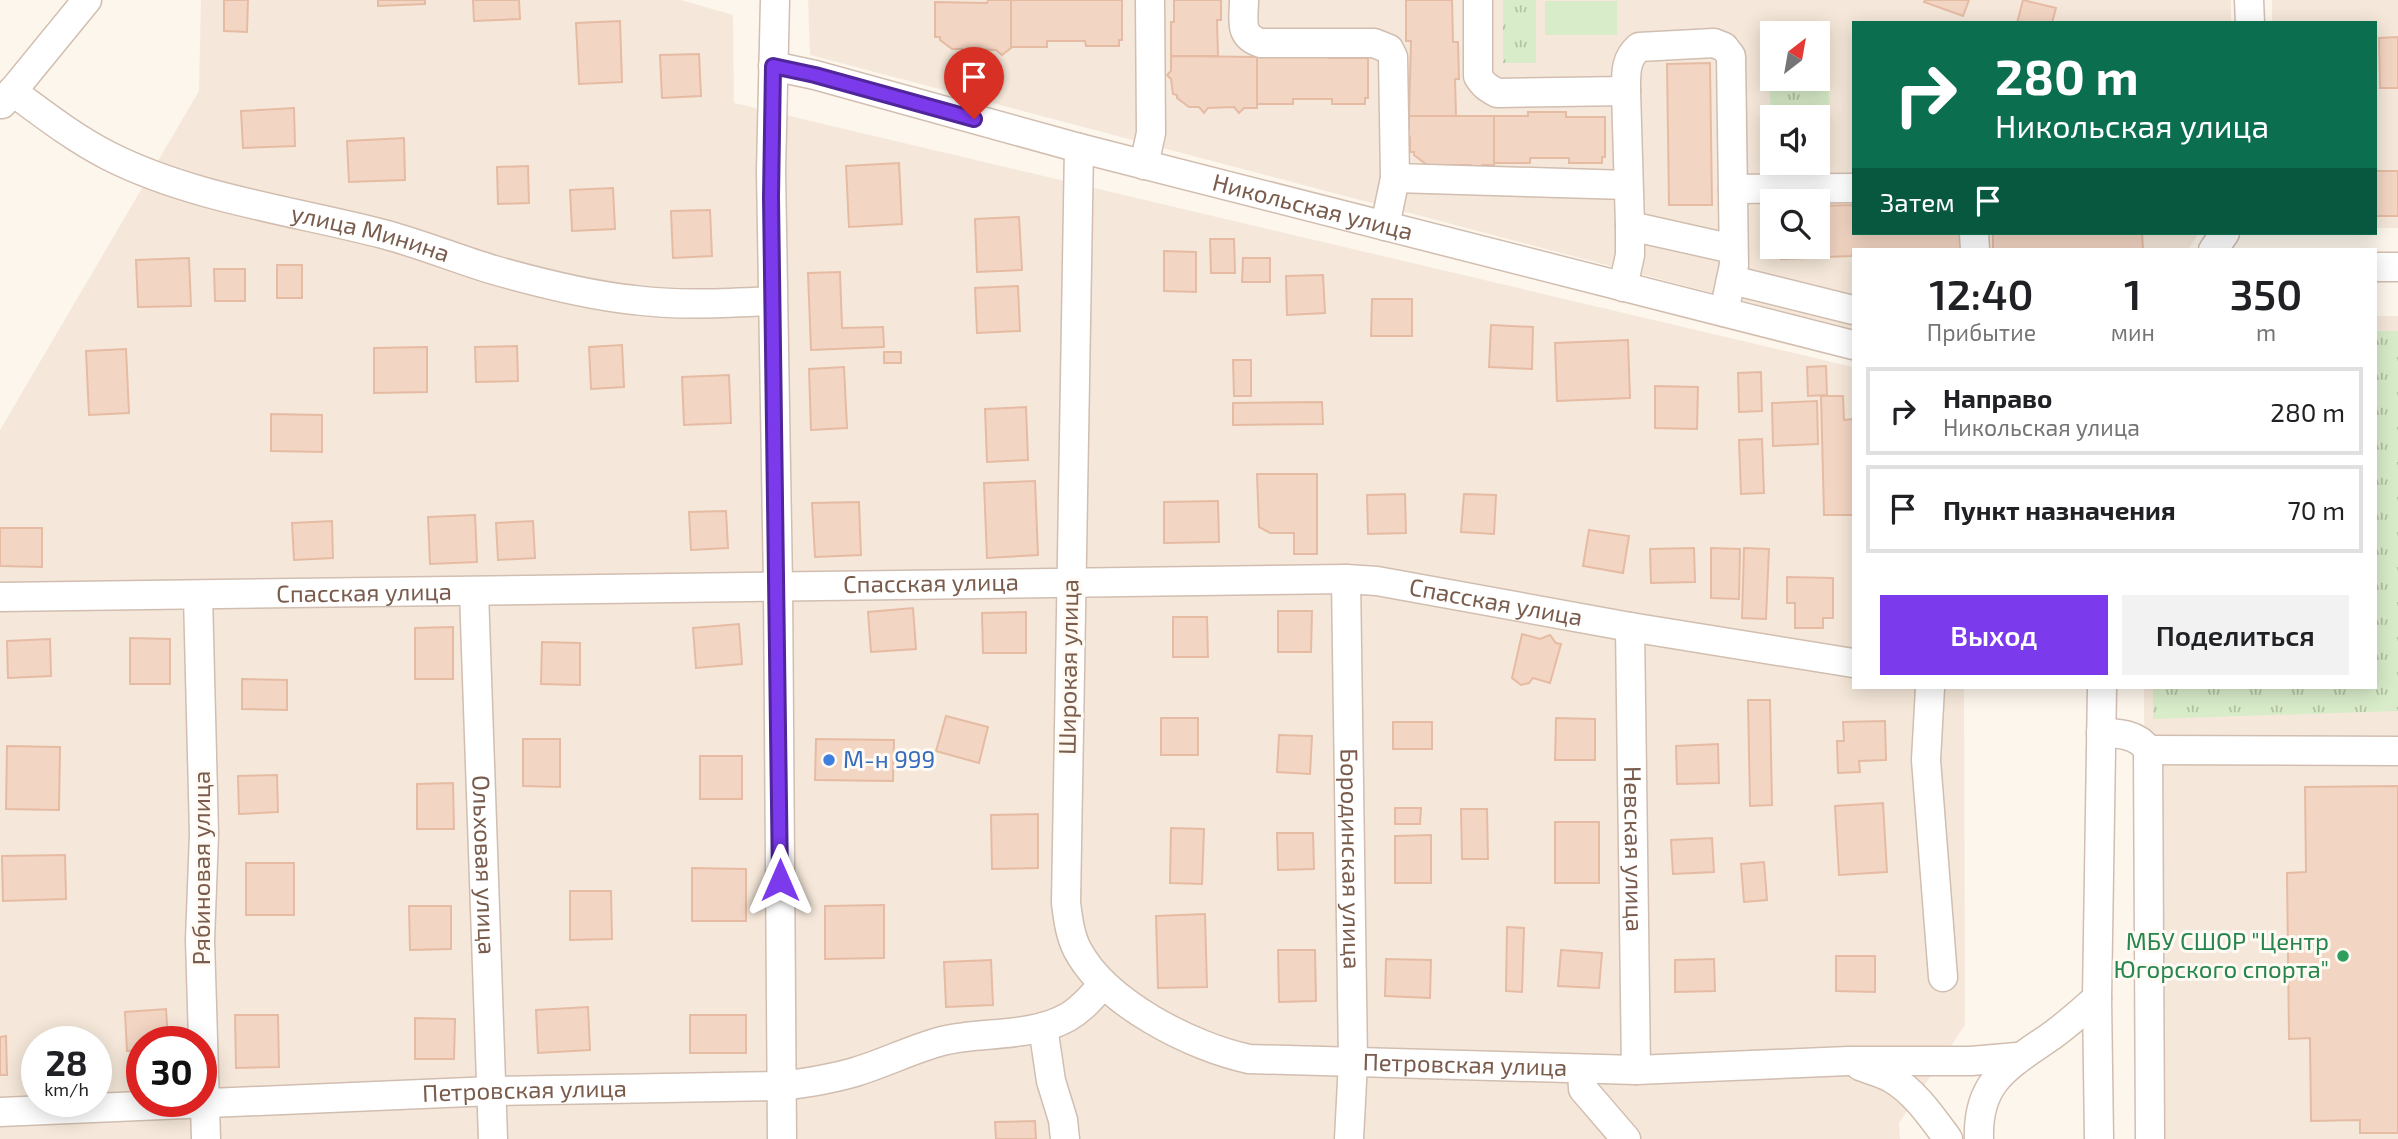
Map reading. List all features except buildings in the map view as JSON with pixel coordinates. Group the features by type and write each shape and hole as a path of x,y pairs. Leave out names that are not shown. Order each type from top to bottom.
{"street":[{"path":"6,98 87,0"},
{"path":"775,0 771,171 778,586 782,1139"},
{"path":"1144,165 1151,133 1150,0"},
{"path":"1244,0 1244,30 1248,38 1254,41 1374,43 1388,49 1392,57 1395,178 1385,226"},
{"path":"1478,0 1478,76 1482,84 1489,89 1497,93 1626,91"},
{"path":"2249,0 2250,21"},
{"path":"1623,287 1630,255 1626,66 1631,54 1639,47 1714,43 1724,47 1731,56 1734,249 1732,280 1724,312"},
{"name":"Никольская улица","path":"773,66 815,75 1144,165 1852,345"},
{"name":"улица Минина","path":"6,98 54,122 109,156 144,170 222,195 419,244 497,271 591,293 635,300 678,303 772,301"},
{"name":"Широкая улица","path":"1079,148 1066,903 1069,927 1077,948 1090,970 1103,984"},
{"path":"1395,178 1628,185"},
{"path":"1733,189 1852,188"},
{"path":"1630,226 1734,249"},
{"path":"2377,267 2398,267"},
{"path":"1732,280 1852,310"},
{"name":"Спасская улица","path":"0,597 474,592 1070,580 1346,579 1377,581 1630,627 1852,663"},
{"name":"Бородинская улица","path":"1346,579 1353,1062 1349,1139"},
{"name":"Ольховая улица","path":"474,592 493,1139"},
{"name":"Рябиновая улица","path":"198,596 204,834 200,940 203,1026"},
{"name":"Невская улица","path":"1630,627 1636,1070"},
{"path":"1930,689 1926,760 1943,977"},
{"path":"2099,1139 2097,998 2102,689"},
{"path":"2101,733 2130,736 2144,744 2148,750 2150,1139"},
{"path":"2148,750 2398,751"},
{"path":"1065,1139 1063,1120 1051,1081 1043,1027 1067,1017 1083,1006 1103,984"},
{"name":"Петровская улица","path":"1103,984 1179,1035 1249,1059 1636,1070 1847,1061 1971,1061 2017,1057"},
{"path":"1979,1139 1978,1123 1990,1088 2000,1072 2017,1057 2068,1023 2097,998"},
{"name":"Петровская улица","path":"217,1103 492,1091 781,1086 856,1072 940,1042 973,1035 1043,1027"},
{"name":"Петровская улица","path":"1847,1061 1892,1078 1930,1114 1948,1139"},
{"path":"1582,1070 1583,1090 1626,1139"},
{"name":"Петровская улица","path":"0,1112 126,1107"},
{"name":"Рябиновая улица","path":"205,1117 206,1139"}],"shaded area":[{"path":"201,0 681,0 733,15 734,103 1852,367 1852,689 1964,689 1965,1025 1899,1123 1900,1139 0,1139 0,430 199,91"},
{"path":"808,0 2231,0 2231,21 1852,21 1852,235 2198,235 2189,248 1852,248 1852,330 810,55"},
{"path":"2272,0 2398,0 2398,228 2377,228 2377,21 2272,21"},
{"path":"2377,316 2398,316 2398,1139 2146,1139 2144,689 2377,689"}],"green space":[{"path":"1503,0 1536,0 1536,63 1503,63"},
{"path":"1545,1 1617,1 1617,35 1545,35"},
{"path":"1770,91 1829,91 1830,105 1770,105"},
{"path":"2377,331 2398,331 2398,711 2153,719 2153,689 2377,689"}],"place":[{"name":"М-н 999","path":"829,760"},
{"name":"МБУ СШОР \"Центр Югорского спорта\"","path":"2343,956"}],"route":[{"path":"780,880 771,197 773,66 974,119"}]}
